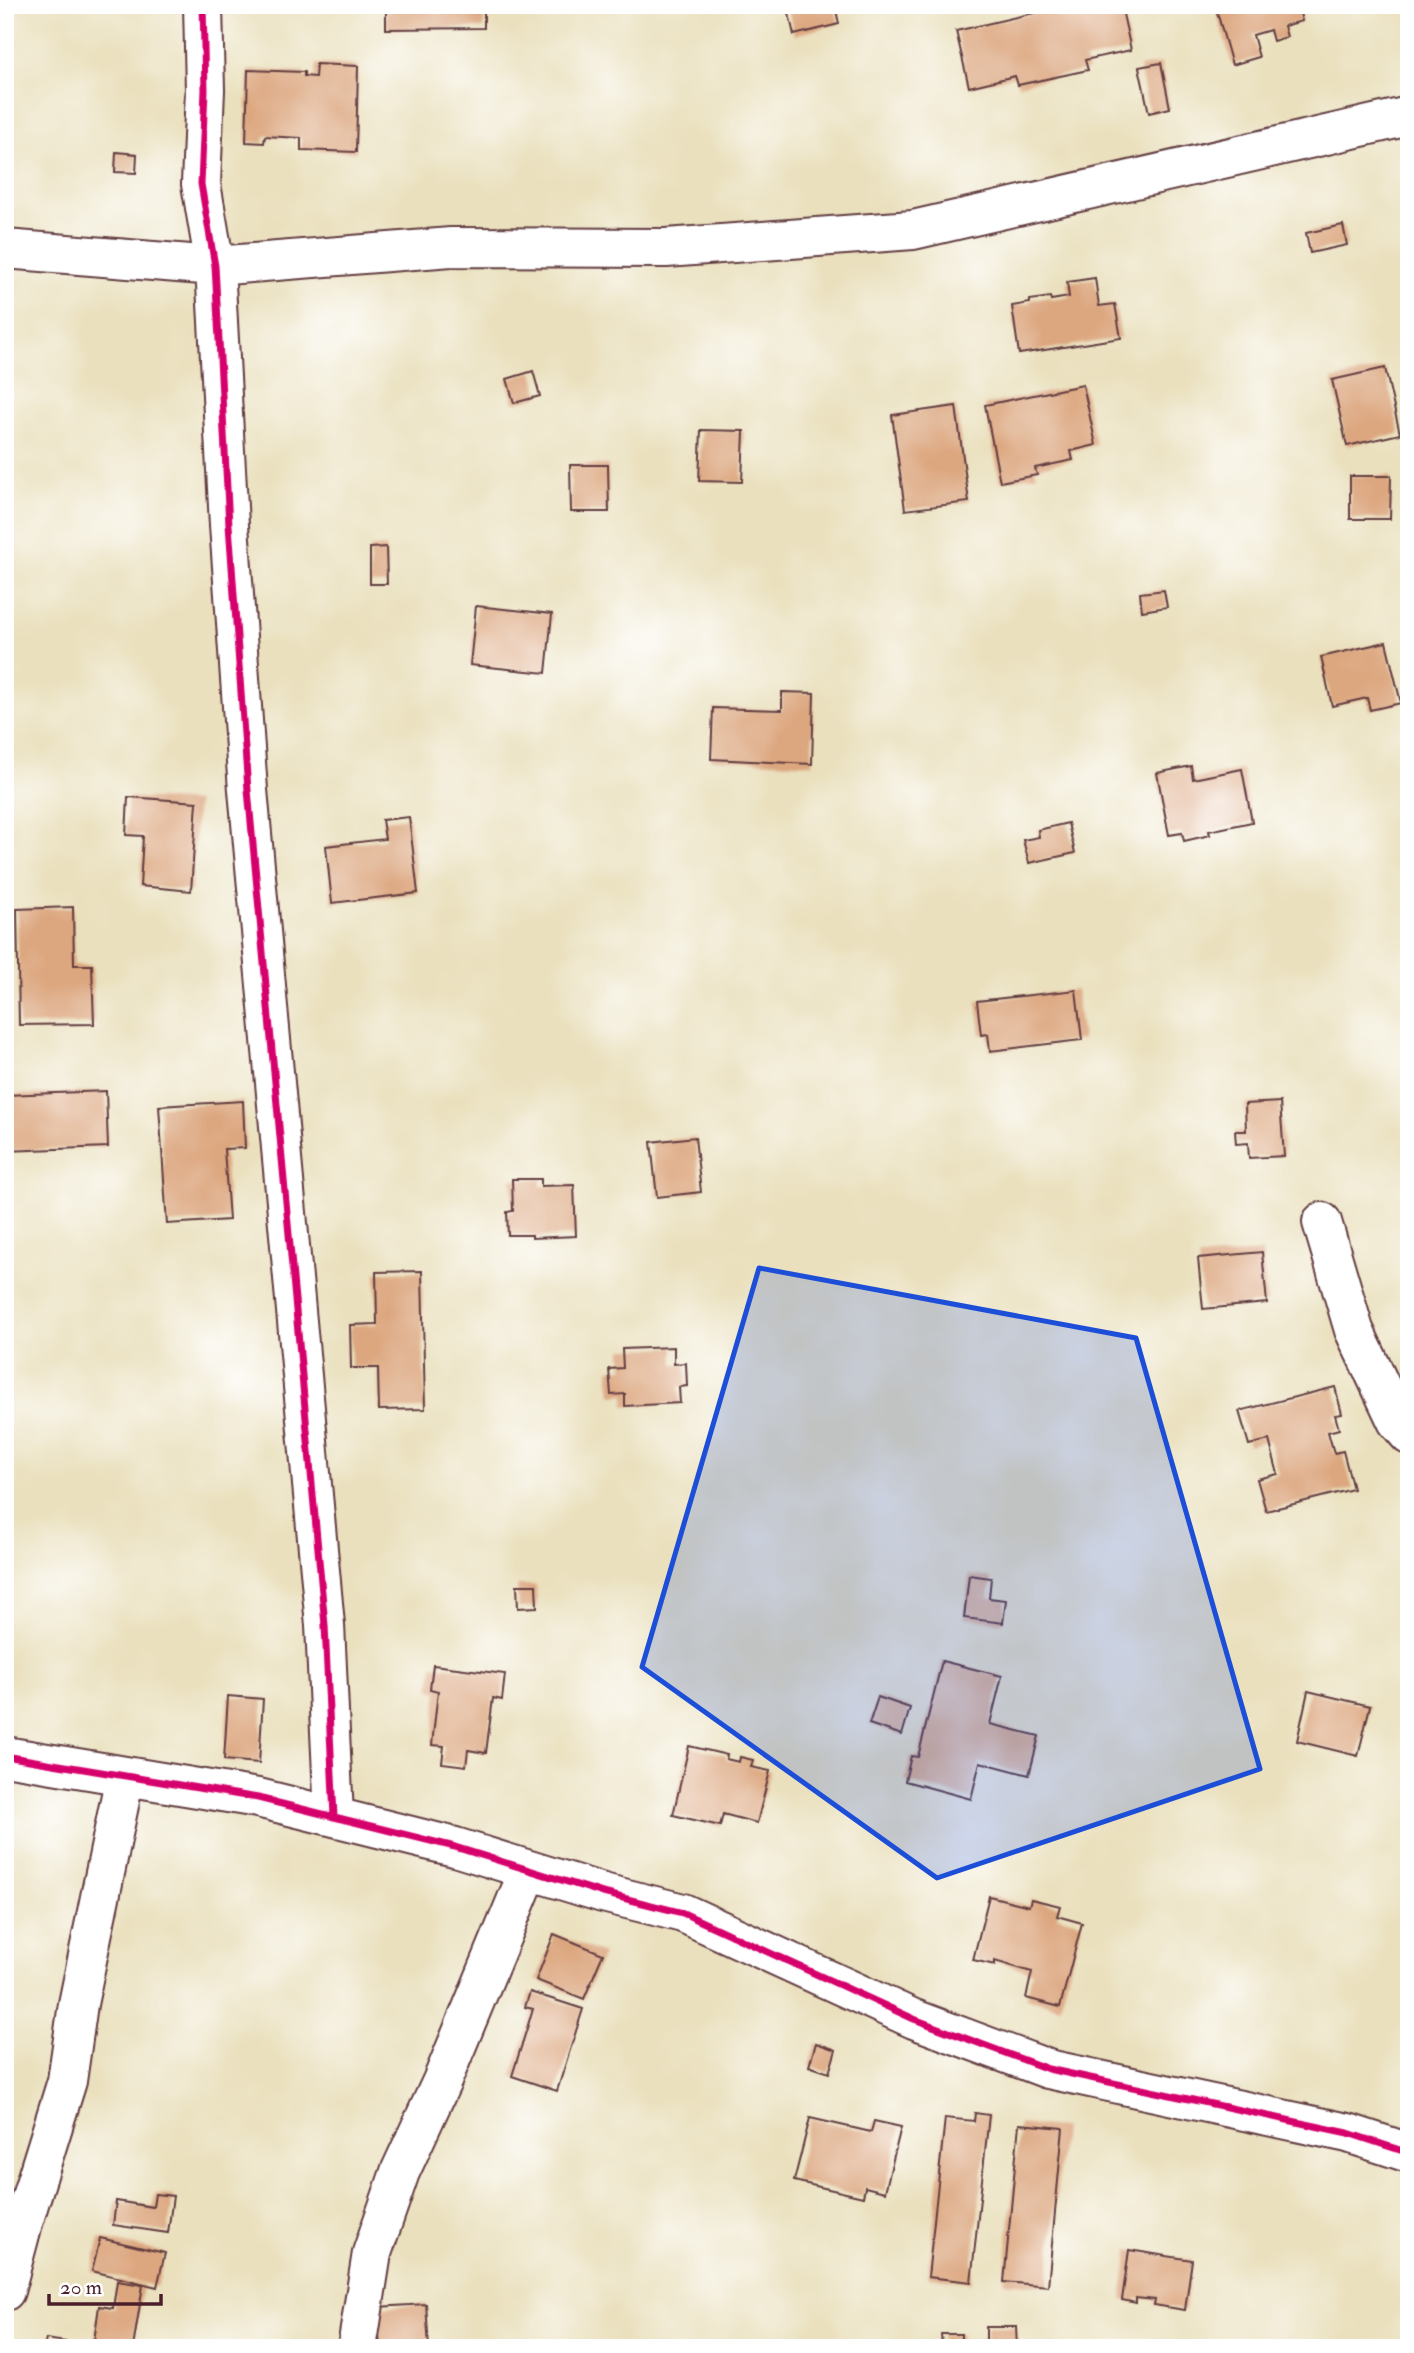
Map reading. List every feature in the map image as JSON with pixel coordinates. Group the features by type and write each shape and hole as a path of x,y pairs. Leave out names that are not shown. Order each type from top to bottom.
{"street":[{"path":"203,5 205,90 201,184 215,266 229,525 248,790 324,1625 334,1817"},
{"path":"5,248 215,266 451,247 666,248 913,230 1409,116"},
{"path":"1322,1222 1354,1330 1397,1421 1409,1435"},
{"path":"5,1756 258,1798 455,1847 603,1893 684,1913 914,2019 1048,2069 1348,2133 1409,2153"},
{"path":"5,2291 67,2081 78,2004 125,1776"},
{"path":"358,2348 372,2253 400,2172 442,2081 529,1870"}],"highlighted area":[{"path":"759,1268 1136,1338 1260,1769 937,1878 642,1667"}],"building":[{"path":"386,5 484,5 484,28 386,29"},
{"path":"787,5 835,5 839,24 794,35"},
{"path":"1050,5 1121,5 1131,50 1085,60 1088,70 1018,85 1015,76 969,87 956,31 1051,9"},
{"path":"1215,5 1298,5 1302,21 1284,26 1287,37 1273,41 1270,30 1253,35 1259,57 1232,65"},
{"path":"1161,63 1170,108 1149,113 1139,67"},
{"path":"316,64 358,66 356,152 301,150 301,138 265,136 264,143 246,142 248,70 304,72 304,76 315,77"},
{"path":"116,152 137,154 136,173 115,172"},
{"path":"1343,225 1347,245 1310,253 1306,233"},
{"path":"1095,278 1099,306 1115,304 1121,338 1019,354 1012,306 1030,303 1030,300 1069,297 1067,282"},
{"path":"1385,368 1400,434 1347,446 1332,380"},
{"path":"533,371 540,396 514,403 507,379"},
{"path":"1083,385 1096,445 1071,451 1073,460 1035,468 1037,475 1000,482 985,405"},
{"path":"956,406 969,502 905,510 892,415"},
{"path":"701,430 744,431 742,482 699,481"},
{"path":"570,465 608,465 609,512 571,512"},
{"path":"1350,476 1391,476 1390,519 1350,519"},
{"path":"386,547 387,584 370,584 370,548"},
{"path":"1164,590 1167,607 1142,611 1140,593"},
{"path":"476,606 552,614 546,673 470,665"},
{"path":"1386,642 1401,703 1370,710 1367,698 1332,706 1321,657"},
{"path":"782,692 814,693 812,764 711,759 713,708 782,710"},
{"path":"1191,766 1193,779 1242,769 1252,822 1209,831 1210,835 1184,841 1182,833 1169,835 1157,773"},
{"path":"128,797 197,802 191,891 140,886 143,836 126,835"},
{"path":"409,817 418,893 332,903 326,846 385,839 382,820"},
{"path":"1068,823 1075,853 1029,863 1023,840 1039,837 1038,830"},
{"path":"73,907 74,965 92,965 94,1024 19,1025 17,909"},
{"path":"1076,990 1082,1040 990,1051 988,1034 981,1035 977,1001"},
{"path":"106,1091 108,1147 6,1151 5,1095"},
{"path":"243,1101 245,1148 224,1149 229,1220 167,1224 159,1106"},
{"path":"1280,1102 1284,1156 1249,1158 1248,1143 1236,1144 1235,1131 1246,1131 1245,1104"},
{"path":"695,1137 701,1192 657,1197 651,1142"},
{"path":"512,1179 541,1179 541,1186 574,1185 576,1236 532,1238 532,1235 508,1235 507,1212 513,1211"},
{"path":"1262,1252 1267,1303 1203,1309 1198,1258"},
{"path":"422,1271 425,1409 379,1410 378,1368 351,1368 350,1325 377,1324 376,1272"},
{"path":"674,1347 674,1364 686,1363 687,1386 679,1387 680,1403 625,1406 625,1394 611,1395 609,1369 623,1368 622,1349"},
{"path":"1335,1387 1342,1414 1335,1415 1339,1429 1328,1432 1334,1453 1343,1451 1353,1489 1266,1511 1257,1479 1278,1474 1269,1440 1249,1445 1239,1411"},
{"path":"969,1575 991,1578 989,1598 1006,1600 1003,1623 964,1618"},
{"path":"517,1585 536,1585 537,1607 518,1608"},
{"path":"942,1661 1002,1676 990,1724 1039,1736 1029,1775 980,1762 971,1799 905,1781 911,1756 918,1757"},
{"path":"433,1665 505,1674 502,1700 493,1698 486,1753 468,1750 466,1766 442,1763 444,1746 432,1745 438,1691 430,1689"},
{"path":"1308,1691 1370,1706 1358,1756 1297,1741"},
{"path":"228,1696 263,1699 259,1763 224,1760"},
{"path":"878,1697 910,1708 902,1735 869,1724"},
{"path":"689,1746 727,1755 726,1759 739,1762 740,1757 753,1760 751,1767 770,1771 757,1823 723,1814 720,1826 673,1815"},
{"path":"989,1896 1029,1906 1031,1899 1060,1906 1057,1916 1082,1923 1060,2007 1026,1998 1032,1972 995,1961 995,1965 973,1960"},
{"path":"554,1934 603,1954 584,1999 536,1980"},
{"path":"530,1992 583,2009 557,2091 512,2076 533,2009 525,2007"},
{"path":"816,2043 836,2050 829,2073 809,2066"},
{"path":"975,2113 989,2115 971,2282 928,2277 945,2118 974,2121"},
{"path":"810,2118 871,2132 874,2121 901,2127 885,2192 865,2187 863,2197 794,2181"},
{"path":"1019,2124 1063,2128 1048,2286 1004,2282"},
{"path":"155,2194 173,2196 168,2233 113,2225 116,2201 153,2207"},
{"path":"100,2238 165,2253 157,2287 92,2271"},
{"path":"1129,2250 1192,2260 1185,2310 1154,2305 1155,2300 1136,2298 1136,2303 1122,2300"},
{"path":"117,2281 143,2285 133,2348 93,2348 99,2306 113,2308"},
{"path":"426,2304 429,2348 380,2348 377,2307"},
{"path":"986,2327 1016,2327 1017,2348 986,2348"},
{"path":"941,2334 961,2334 961,2348 942,2348"},
{"path":"46,2339 92,2346 92,2348 44,2348"}],"cycle path":[{"path":"203,5 205,90 201,184 215,266 229,525 248,790 325,1625 334,1817"},
{"path":"5,1756 258,1798 455,1847 603,1893 683,1913 914,2019 1048,2069 1348,2133 1409,2153"}]}
